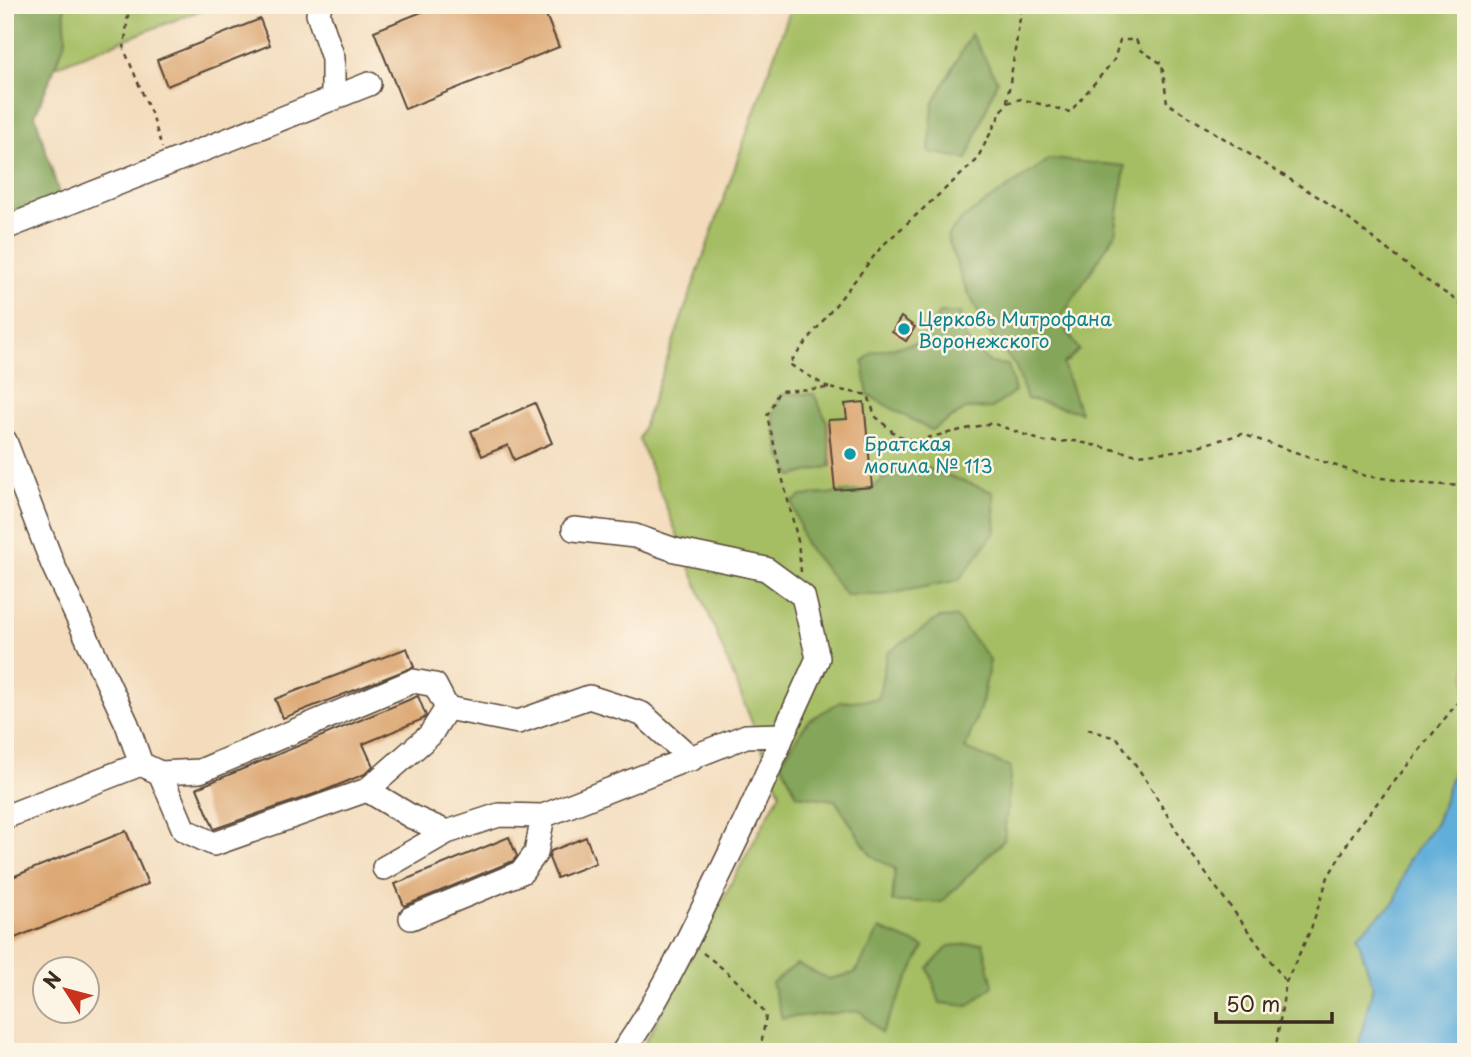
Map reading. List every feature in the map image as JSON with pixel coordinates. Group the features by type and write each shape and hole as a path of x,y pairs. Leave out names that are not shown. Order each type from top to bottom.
{"lane":[{"path":"320,5 318,14 333,58 333,99"},
{"path":"5,228 369,84"},
{"path":"5,442 53,565 127,724 184,830 214,844 367,790 430,735 447,708"},
{"path":"574,529 635,536 675,550 766,569 803,596 818,657 759,794 687,941 646,1018 623,1052"},
{"path":"5,817 150,769 200,771 413,681 435,685 447,708"},
{"path":"447,708 518,722 589,697 642,714 692,759"},
{"path":"384,868 447,832 499,815 543,816 746,736 783,735"},
{"path":"367,790 412,817 447,832"},
{"path":"411,918 522,872 536,853 543,816"}],"path":[{"path":"126,5 128,15 124,48 153,118 166,164"},
{"path":"830,388 789,364 882,246 976,160 1006,103 1022,5"},
{"path":"1357,5 1372,8 1378,5"},
{"path":"1006,103 1021,99 1070,112 1114,60 1120,40 1136,40 1141,50 1162,64 1167,103 1328,203 1426,280 1466,307"},
{"path":"803,596 798,541 767,416 779,391 830,388 867,396 875,416 895,434 914,441 992,423 1045,442 1075,441 1138,455 1183,450 1242,434 1366,476 1466,486"},
{"path":"1275,1052 1286,982 1311,929 1328,877 1354,832 1466,692"},
{"path":"1088,729 1118,739 1187,848 1286,982"},
{"path":"687,941 734,976 752,994 766,1015 760,1052"}],"green space":[{"path":"5,5 64,5 66,40 35,115 61,200 5,218"},
{"path":"64,5 214,5 54,67 66,40"},
{"path":"792,5 1466,5 1466,734 1437,821 1408,861 1395,902 1357,935 1373,986 1357,1052 640,1052 780,793 639,439","holes":["971,35 997,81 967,158","1125,166 1115,234 1059,319 1079,350 1027,399 1016,367","966,340 990,363 992,408 966,409 931,430 874,352 923,342","888,475 846,595 803,496 871,490","990,660 982,702 965,749 893,902 895,869 871,855 835,800 840,702 878,699","797,965 829,979 855,973 782,1018 773,983"]},
{"path":"971,34 997,80 967,159 929,152 933,104"},
{"path":"1050,159 1125,166 1115,234 1060,319 1079,350 1063,364 1080,412 1027,399 1016,367 987,330 962,280 947,236 963,218"},
{"path":"939,313 960,313 966,340 990,363 1008,365 1015,391 992,408 966,409 931,430 868,395 863,362 873,352 922,342"},
{"path":"781,394 814,394 827,422 831,466 792,476 781,457 773,415"},
{"path":"917,464 993,492 996,531 959,580 884,595 846,595 805,544 792,502 802,496 871,490 888,475"},
{"path":"956,617 990,660 982,702 965,749 1011,767 1004,840 942,902 892,902 895,869 871,855 835,800 797,795 781,762 808,721 840,702 878,699 887,653 939,618"},
{"path":"880,929 924,947 881,1033 860,1011 782,1018 772,983 797,964 829,979 855,973"},
{"path":"983,943 993,986 968,1006 940,1003 928,968 949,946"}],"water":[{"path":"1466,734 1466,1052 1357,1052 1373,986 1357,935 1395,902 1408,861 1437,821"}],"building":[{"path":"439,5 542,5 559,47 405,109 374,31"},
{"path":"260,19 270,45 167,86 157,60"},
{"name":"Церковь Митрофана Воронежского","path":"901,317 915,327 906,341 892,332"},
{"name":"Братская могила № 113","path":"864,402 872,487 835,490 828,420 847,419 845,404"},
{"path":"535,403 552,443 514,460 508,445 482,456 471,431"},
{"path":"407,648 414,667 283,718 275,699"},
{"path":"418,696 426,716 423,719 363,744 373,766 365,774 214,829 197,788"},
{"path":"126,831 148,884 5,942 5,880"},
{"path":"509,837 517,856 513,861 404,906 395,884"},
{"path":"586,837 596,863 557,878 549,858 551,851"}],"place":[{"name":"Церковь Митрофана Воронежского","path":"904,329"},
{"name":"Братская могила № 113","path":"850,454"}]}
